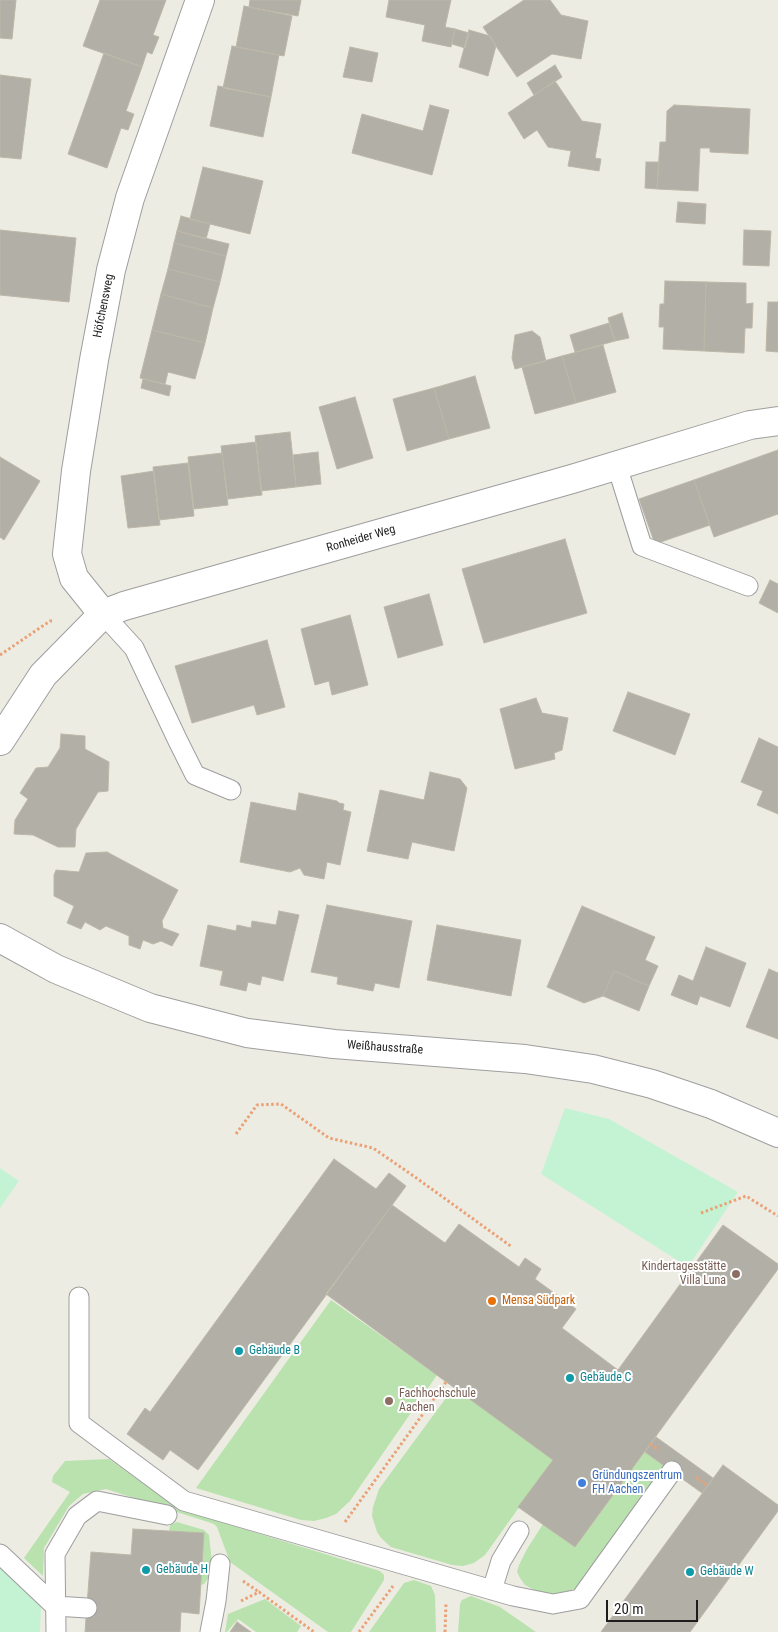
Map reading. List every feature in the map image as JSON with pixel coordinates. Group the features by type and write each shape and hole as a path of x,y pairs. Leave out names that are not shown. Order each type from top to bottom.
{"street":[{"name":"Höfchensweg","path":"103,614 74,578 67,554 76,471 92,370 111,270 130,198 200,0"},
{"name":"Ronheider Weg","path":"0,741 43,675 103,614 133,603 572,480 750,426 778,421"},
{"name":"Weißhausstraße","path":"0,938 56,969 150,1008 247,1033 334,1044 525,1059 592,1069 652,1084 694,1098 778,1133"}],"lane":[{"path":"617,466 642,546 748,586"},
{"path":"103,614 134,648 196,775 231,790"},
{"path":"79,1297 79,1422 184,1501 513,1596 553,1604 580,1599 672,1471"},
{"path":"56,1632 55,1554 77,1516 97,1501 167,1515"},
{"path":"492,1590 501,1562 519,1531"},
{"path":"0,1554 56,1606 87,1608"},
{"path":"210,1632 210,1605 220,1564"}],"path":[{"path":"236,1134 257,1105 281,1104 329,1138 373,1148 512,1247"},
{"path":"701,1214 746,1196 778,1216"},
{"path":"330,1543 446,1382"},
{"path":"359,1632 408,1565"},
{"path":"210,1605 259,1592 314,1632"}],"green space":[{"path":"565,1108 609,1119 738,1192 688,1267 541,1174"},
{"path":"0,1168 19,1181 0,1208"},
{"path":"331,1300 437,1375 350,1501 336,1514 326,1518 314,1521 301,1520 196,1488"},
{"path":"454,1387 553,1460 485,1555 474,1563 463,1566 452,1565 391,1547 377,1532 372,1516 379,1489"},
{"path":"645,1452 667,1467 578,1587 563,1594 552,1594 540,1593 525,1585 517,1572 519,1565 543,1524 575,1547"},
{"path":"109,1459 179,1509 380,1571 384,1575 384,1580 351,1632 328,1632 230,1562 217,1527 214,1524 106,1489 83,1494 69,1506 44,1548 43,1576 24,1558 70,1492 52,1482 53,1476 65,1461"},
{"path":"177,1522 204,1530 209,1535 212,1562 209,1577 204,1584 201,1585 204,1534 169,1531 170,1525"},
{"path":"0,1568 41,1606 40,1632 0,1632"},
{"path":"414,1580 431,1586 435,1595 436,1632 369,1632 404,1583"},
{"path":"471,1596 500,1607 536,1632 458,1632 460,1604 462,1600"},
{"path":"265,1599 301,1626 297,1632 256,1632 238,1619 225,1632 228,1614"}],"building":[{"path":"0,0 16,0 12,39 0,38"},
{"path":"100,0 166,0 153,35 159,37 152,54 147,52 142,67 83,46"},
{"path":"250,0 301,0 298,16 249,7"},
{"path":"389,0 451,0 445,27 455,29 451,47 422,41 425,25 386,17"},
{"path":"524,0 550,0 561,15 588,21 581,59 552,54 517,77 483,27"},
{"path":"244,6 292,16 284,56 236,47"},
{"path":"455,29 469,33 465,48 452,44"},
{"path":"469,30 490,36 496,46 488,76 459,67"},
{"path":"232,46 279,55 271,97 223,88"},
{"path":"350,47 378,53 372,82 343,77"},
{"path":"104,53 142,67 126,111 134,114 128,130 121,128 107,168 68,154"},
{"path":"555,65 562,77 534,95 527,83"},
{"path":"0,75 31,79 21,159 0,157"},
{"path":"555,81 582,121 601,124 595,158 601,159 599,171 568,166 571,151 548,147 537,130 524,139 508,113"},
{"path":"218,86 271,97 263,137 210,126"},
{"path":"430,105 449,110 432,175 352,153 362,114 423,131"},
{"path":"674,105 750,109 748,154 710,152 710,148 700,148 698,191 657,189 660,142 666,142 667,111"},
{"path":"646,162 659,162 657,189 645,188"},
{"path":"203,167 263,181 250,234 190,219"},
{"path":"678,202 706,204 705,224 676,222"},
{"path":"181,216 210,224 206,239 177,231"},
{"path":"0,230 76,238 69,302 0,295"},
{"path":"744,230 771,231 769,266 743,265"},
{"path":"177,231 229,244 226,256 174,243"},
{"path":"174,243 226,256 220,282 168,269"},
{"path":"168,269 220,282 213,308 161,294"},
{"path":"665,281 706,282 704,351 663,349 664,327 659,327 660,304 664,304"},
{"path":"706,282 746,283 746,304 753,303 752,328 745,328 744,353 704,351"},
{"path":"161,294 213,308 205,343 152,330"},
{"path":"768,302 778,302 778,352 766,351"},
{"path":"622,313 629,338 615,341 608,318"},
{"path":"609,323 615,341 575,352 570,335"},
{"path":"152,330 205,343 195,379 168,372 165,384 140,378"},
{"path":"532,331 540,337 546,361 515,369 512,358 515,335"},
{"path":"603,345 616,392 576,403 562,356"},
{"path":"562,356 576,403 535,414 522,367"},
{"path":"475,376 490,428 449,439 434,388"},
{"path":"143,379 171,386 169,396 141,388"},
{"path":"434,388 449,439 407,451 393,399"},
{"path":"355,397 373,458 337,469 319,407"},
{"path":"290,432 296,487 261,491 255,436"},
{"path":"256,442 262,495 228,499 221,446"},
{"path":"778,450 778,514 714,537 694,480"},
{"path":"318,452 321,484 296,487 293,455"},
{"path":"222,453 228,505 194,509 188,457"},
{"path":"0,457 40,481 4,540 0,537"},
{"path":"188,463 194,516 159,520 153,467"},
{"path":"154,471 160,525 128,528 121,476"},
{"path":"694,480 710,525 655,544 639,499"},
{"path":"565,539 587,613 484,643 462,569"},
{"path":"770,580 778,584 778,613 759,603"},
{"path":"429,594 443,645 398,658 384,607"},
{"path":"350,615 368,685 332,695 329,681 315,685 301,629"},
{"path":"267,640 285,707 257,715 254,705 192,723 175,666"},
{"path":"628,692 690,714 675,755 613,731"},
{"path":"536,698 542,713 568,718 562,750 554,753 555,759 515,769 500,709"},
{"path":"61,734 85,736 85,749 109,762 108,791 98,792 76,829 75,847 58,847 33,835 14,834 15,820 28,799 20,793 36,768 48,767 60,748"},
{"path":"759,738 778,747 778,814 757,805 763,791 741,782"},
{"path":"430,772 460,779 467,788 454,851 412,842 408,859 367,851 380,790 424,800"},
{"path":"299,793 337,801 344,804 343,810 351,812 340,865 327,862 324,879 304,875 300,868 290,872 240,862 251,802 296,811"},
{"path":"107,852 178,890 162,921 163,928 179,934 172,946 161,941 153,944 143,940 140,949 129,945 129,936 106,926 100,930 85,922 81,929 67,923 74,906 54,896 54,875 56,870 79,872 86,853"},
{"path":"327,905 412,921 399,988 375,983 373,991 337,984 338,977 311,972"},
{"path":"582,906 655,937 645,960 658,966 649,986 614,971 603,996 584,1003 547,987"},
{"path":"279,911 299,915 283,981 262,976 260,985 248,982 246,991 220,985 223,971 200,966 208,925 236,931 237,925 251,928 252,921 276,925"},
{"path":"437,925 521,940 511,996 427,980"},
{"path":"706,947 746,963 730,1007 700,996 697,1005 671,995 679,975 693,981"},
{"path":"769,969 778,973 778,1039 746,1027"},
{"path":"614,971 649,986 639,1011 603,996"},
{"name":"Gebäude B","path":"334,1159 376,1189 389,1173 406,1186 198,1470 170,1450 163,1460 127,1434 145,1408 150,1412"},
{"name":"Gebäude C","path":"392,1205 445,1243 459,1224 519,1267 525,1258 541,1269 535,1279 576,1309 562,1328 618,1370 723,1225 778,1264 778,1269 575,1547 518,1507 553,1460 326,1294"},
{"path":"656,1437 713,1478 702,1493 645,1452"},
{"name":"Gebäude W","path":"723,1465 778,1505 778,1511 690,1632 601,1632"},
{"name":"Gebäude H","path":"133,1529 204,1533 199,1614 181,1612 180,1632 85,1632 91,1552 131,1555"},
{"path":"237,1622 251,1632 230,1632"}],"place":[{"name":"Kindertagesstätte Villa Luna","path":"736,1274"},
{"name":"Mensa Südpark","path":"492,1301"},
{"name":"Gebäude B","path":"239,1351"},
{"name":"Gebäude C","path":"570,1378"},
{"name":"Fachhochschule Aachen","path":"389,1401"},
{"name":"Gründungszentrum FH Aachen","path":"582,1483"},
{"name":"Gebäude H","path":"146,1570"},
{"name":"Gebäude W","path":"690,1572"}]}
